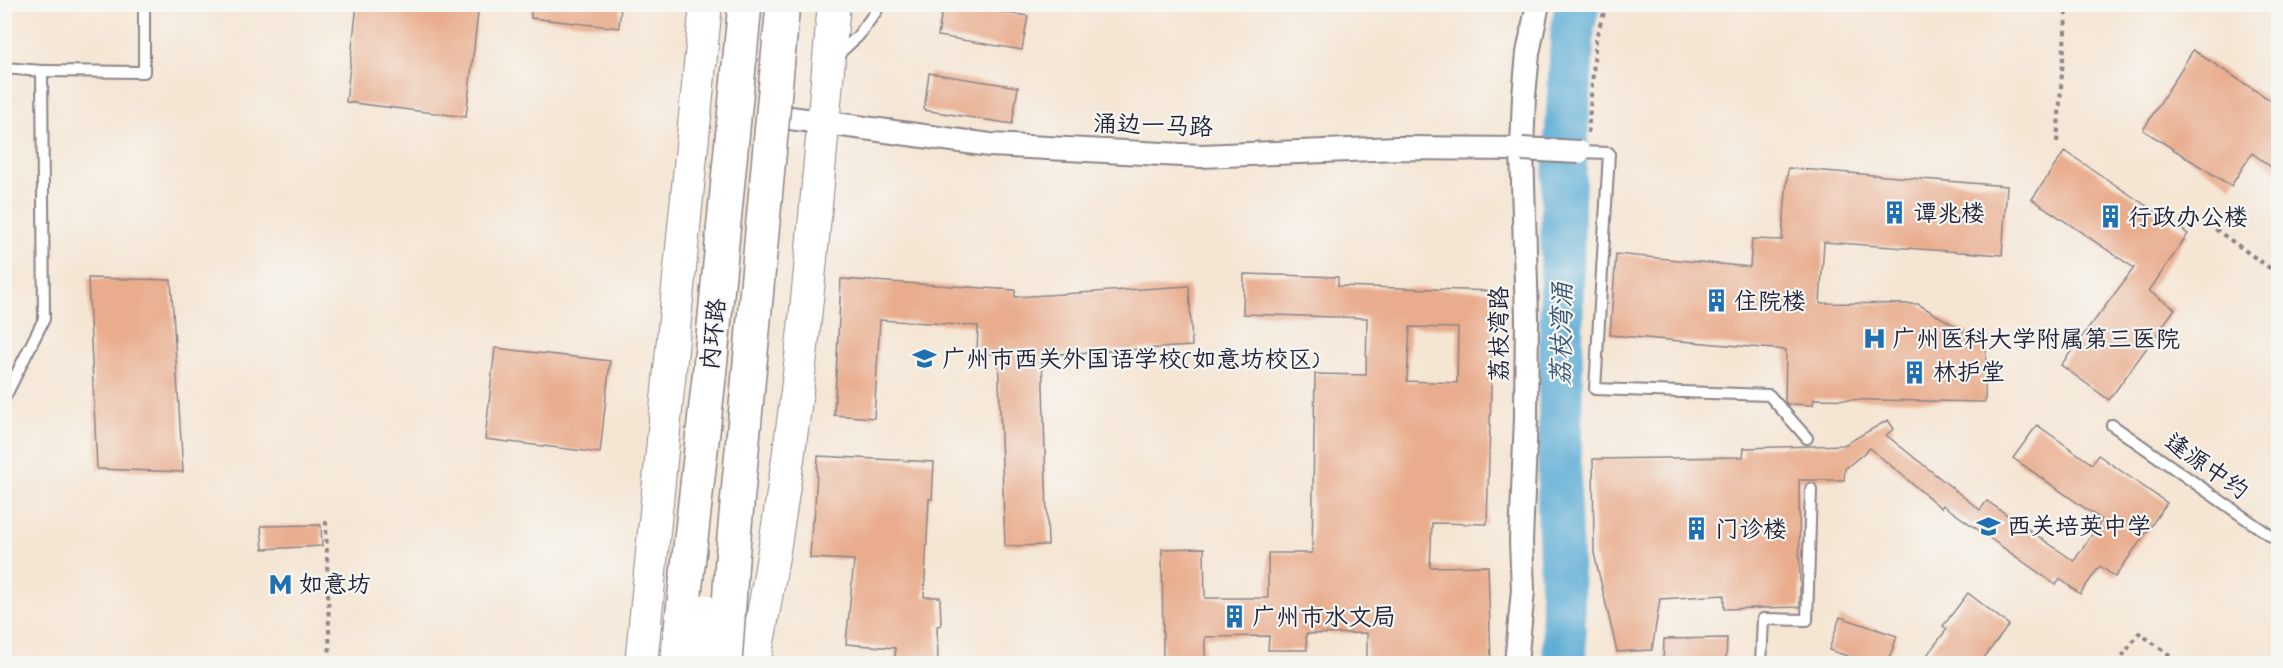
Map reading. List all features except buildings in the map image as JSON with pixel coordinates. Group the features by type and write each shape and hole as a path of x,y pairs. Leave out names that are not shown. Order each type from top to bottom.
{"highway":[{"name":"内环路","path":"677,663 709,378 745,4"},
{"name":"内环路","path":"725,663 732,559 783,4"},
{"path":"700,663 707,547 709,378"}],"main road":[{"path":"641,663 706,4"},
{"path":"754,663 795,407 834,4"}],"street":[{"name":"荔枝湾路","path":"1516,663 1523,590 1521,541 1527,362 1522,149 1528,53 1538,4"},
{"name":"涌边一马路","path":"783,117 990,145 1201,156 1398,148 1583,152"},
{"path":"694,119 732,121"}],"lane":[{"path":"4,68 42,71 144,72 144,4"},
{"path":"828,63 858,36 877,10 877,4"},
{"path":"4,399 44,320 42,71"},
{"path":"1583,152 1610,153 1595,389 1769,395 1807,438"},
{"name":"逢源中约","path":"2112,425 2278,541"},
{"path":"1761,663 1763,619 1807,620 1811,489"}],"path":[{"path":"1583,152 1596,37 1607,4"},
{"path":"2057,142 2067,4"},
{"path":"2180,4 2200,10 2220,4"},
{"path":"2208,224 2278,274"},
{"path":"326,521 324,537 330,663"},
{"path":"2117,663 2139,633 2182,663"}],"waterway":[{"name":"荔枝湾涌","path":"1565,664 1559,509 1563,197 1573,25 1578,4"}],"place":[{"name":"谭兆楼","path":"1895,213"},
{"name":"行政办公楼","path":"2110,217"},
{"name":"住院楼","path":"1716,301"},
{"name":"广州医科大学附属第三医院","path":"1874,339"},
{"name":"广州市西关外国语学校(如意坊校区)","path":"924,359"},
{"name":"林护堂","path":"1915,372"},
{"name":"西关培英中学","path":"1989,526"},
{"name":"门诊楼","path":"1697,529"},
{"name":"如意坊","path":"281,584"},
{"name":"广州市水文局","path":"1234,617"}]}
